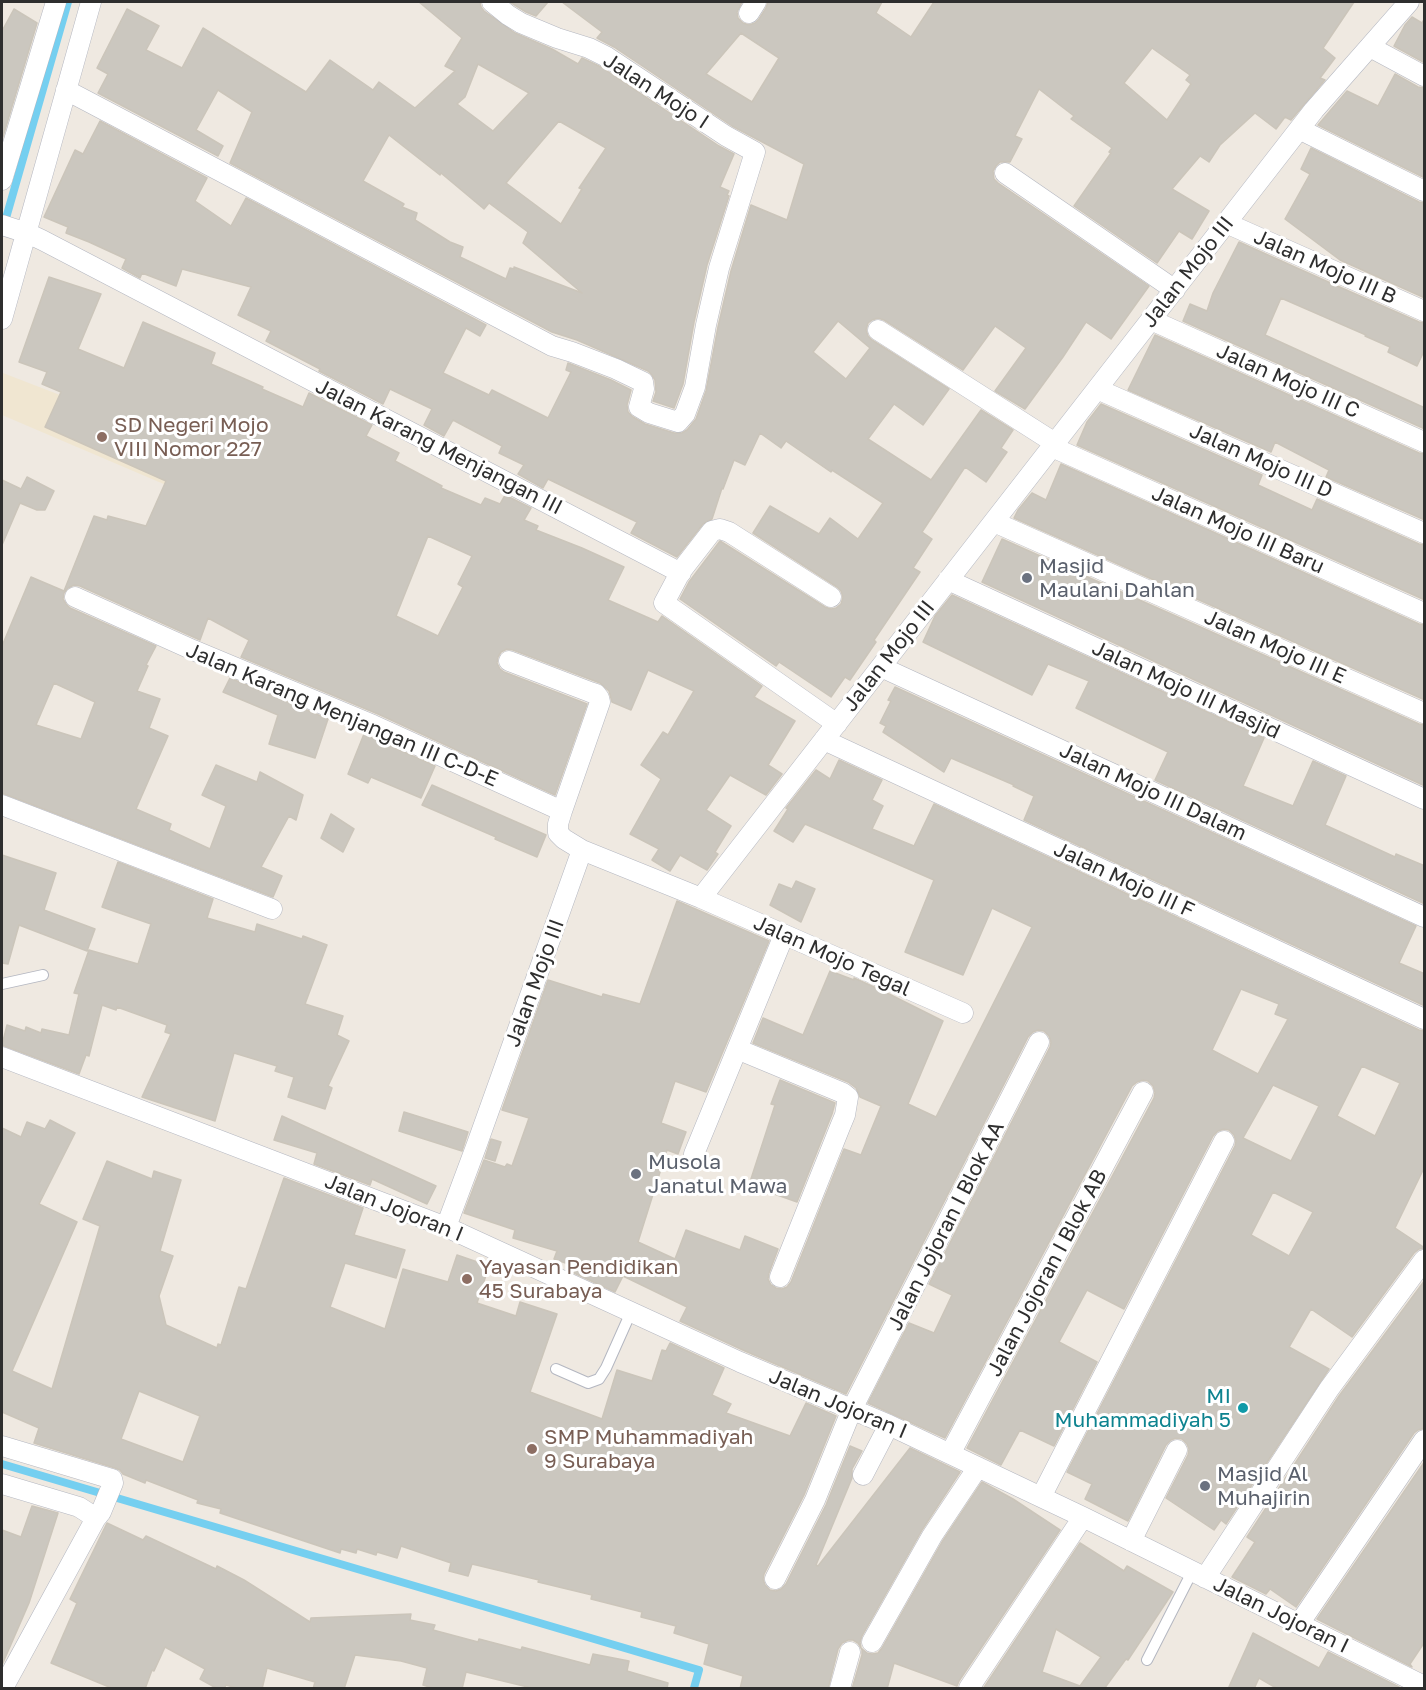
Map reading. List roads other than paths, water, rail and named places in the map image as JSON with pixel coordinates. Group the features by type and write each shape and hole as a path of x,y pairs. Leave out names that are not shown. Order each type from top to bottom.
{"street":[{"path":"2,180 56,2"},
{"path":"2,319 16,230 66,90 91,2"},
{"name":"Jalan Mojo I","path":"66,90 552,346 616,369 643,382 644,389 639,407 649,413 678,422 685,414 695,387 719,268 755,152 726,136 607,57 521,23 492,2"},
{"name":"Jalan Mojo III","path":"701,898 1299,129 1409,2"},
{"path":"1370,46 1425,76"},
{"path":"1299,129 1425,191"},
{"path":"1005,173 1175,290"},
{"name":"Jalan Mojo III B","path":"1226,223 1425,311"},
{"name":"Jalan Karang Menjangan III","path":"16,230 681,573"},
{"name":"Jalan Mojo III C","path":"1151,320 1425,442"},
{"name":"Jalan Mojo III Baru","path":"878,330 1054,445 1425,613"},
{"name":"Jalan Mojo III D","path":"1097,389 1425,534"},
{"name":"Jalan Mojo III E","path":"994,522 1425,713"},
{"path":"831,597 723,529 712,531 681,573 664,601 665,605 837,723"},
{"name":"Jalan Mojo III Masjid","path":"948,580 1425,799"},
{"name":"Jalan Karang Menjangan III C-D-E","path":"75,597 193,650 373,725 562,812"},
{"path":"509,661 596,694 599,698 600,702 558,825 558,833 582,850 701,898"},
{"name":"Jalan Mojo III Dalam","path":"881,667 1425,917"},
{"name":"Jalan Mojo III F","path":"824,740 1425,1019"},
{"path":"2,805 272,909"},
{"name":"Jalan Mojo III","path":"446,1227 582,850"},
{"name":"Jalan Mojo Tegal","path":"701,898 963,1014"},
{"path":"694,1154 784,934"},
{"name":"Jalan Jojoran I Blok AA","path":"775,1579 815,1500 852,1409 1039,1042"},
{"path":"738,1049 848,1097 845,1115 780,1276"},
{"name":"Jalan Jojoran I","path":"2,1057 446,1227 740,1362 888,1425 1083,1517 1299,1624 1421,1678"},
{"name":"Jalan Jojoran I Blok AB","path":"950,1454 1143,1092"},
{"path":"1041,1497 1224,1141"},
{"path":"1199,1575 1329,1389 1425,1260"},
{"path":"863,1475 888,1425"},
{"path":"1299,1624 1425,1440"},
{"path":"2,1446 95,1473 112,1479 113,1483 98,1515 3,1689"},
{"path":"1131,1541 1177,1450"},
{"path":"872,1642 932,1536 978,1467"},
{"path":"2,1484 98,1515"},
{"path":"969,1689 1083,1517"},
{"path":"840,1689 849,1652"}],"lane":[{"path":"2,984 43,975"},
{"path":"556,1369 588,1383 599,1379 631,1312"},
{"path":"1147,1660 1199,1575"}],"waterway":[{"path":"4,225 68,2"},
{"path":"2,1464 699,1670 694,1688"}],"place":[{"name":"SD Negeri Mojo VIII Nomor 227","path":"102,437"},
{"name":"Masjid Maulani Dahlan","path":"1027,578"},
{"name":"Musola Janatul Mawa","path":"636,1174"},
{"name":"Yayasan Pendidikan 45 Surabaya","path":"467,1279"},
{"name":"MI Muhammadiyah 5","path":"1243,1408"},
{"name":"SMP Muhammadiyah 9 Surabaya","path":"532,1449"},
{"name":"Masjid Al Muhajirin","path":"1205,1486"}]}
